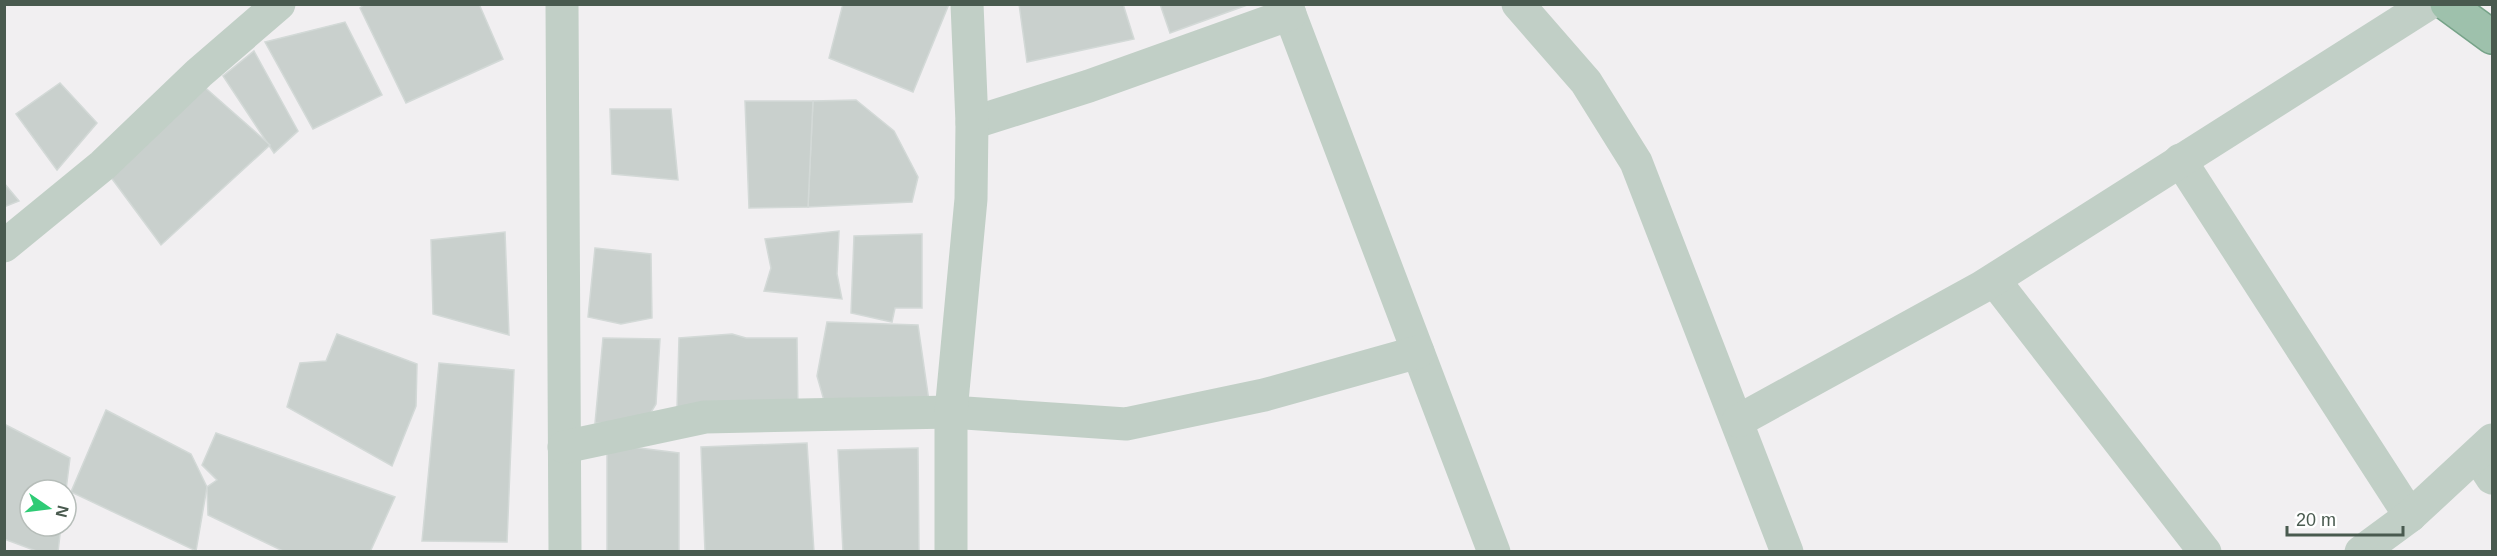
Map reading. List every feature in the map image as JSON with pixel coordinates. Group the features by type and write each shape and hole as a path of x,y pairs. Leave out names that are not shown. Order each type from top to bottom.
{"highway":[{"path":"2447,4 2493,37"}],"street":[{"path":"4,246 103,165 199,73 279,4"},
{"path":"562,4 565,552"},
{"path":"951,552 951,412 971,199 972,123 967,4"},
{"path":"1518,4 1586,82 1636,162 1787,552"},
{"path":"1738,421 1994,280 2428,4"},
{"path":"972,123 1089,86 1288,9 1494,552"},
{"path":"2180,160 2410,516"},
{"path":"1994,280 2205,552"},
{"path":"564,447 705,417 951,412 1126,424 1264,395 1418,352"},
{"path":"2361,552 2487,457"}],"building":[{"path":"365,4 479,4 503,59 406,103 360,8"},
{"path":"843,4 949,4 913,92 829,58"},
{"path":"1019,4 1123,4 1134,39 1027,62"},
{"path":"1160,4 1250,4 1170,33"},
{"path":"345,22 382,95 313,129 265,42"},
{"path":"254,51 298,131 274,153 223,76"},
{"path":"60,83 97,123 57,170 16,114"},
{"path":"201,84 270,145 161,245 107,172"},
{"path":"856,100 894,131 918,177 912,202 808,207 813,101"},
{"path":"745,101 813,101 808,207 749,208"},
{"path":"610,109 671,109 678,180 612,174"},
{"path":"4,183 19,201 4,207"},
{"path":"839,231 837,274 842,299 764,291 771,268 765,239"},
{"path":"505,232 509,335 433,314 431,240"},
{"path":"922,234 922,308 895,308 892,322 851,313 854,236"},
{"path":"595,248 651,254 652,318 621,324 588,317"},
{"path":"827,322 918,325 930,408 827,411 817,376"},
{"path":"337,334 417,364 416,406 392,466 287,407 300,363 326,361"},
{"path":"732,334 746,338 797,338 798,413 677,409 679,338"},
{"path":"603,338 660,339 656,404 644,424 595,423"},
{"path":"439,363 514,370 507,542 422,541"},
{"path":"106,410 191,454 207,487 196,551 78,495 77,478"},
{"path":"4,424 70,458 68,478 18,478 18,538 60,538 58,552 39,552 4,539"},
{"path":"216,433 395,497 370,552 285,552 208,515 207,487 217,480 202,465"},
{"path":"807,443 814,552 705,552 701,447"},
{"path":"607,444 679,453 679,552 607,552"},
{"path":"918,448 919,552 843,552 838,450"}]}
